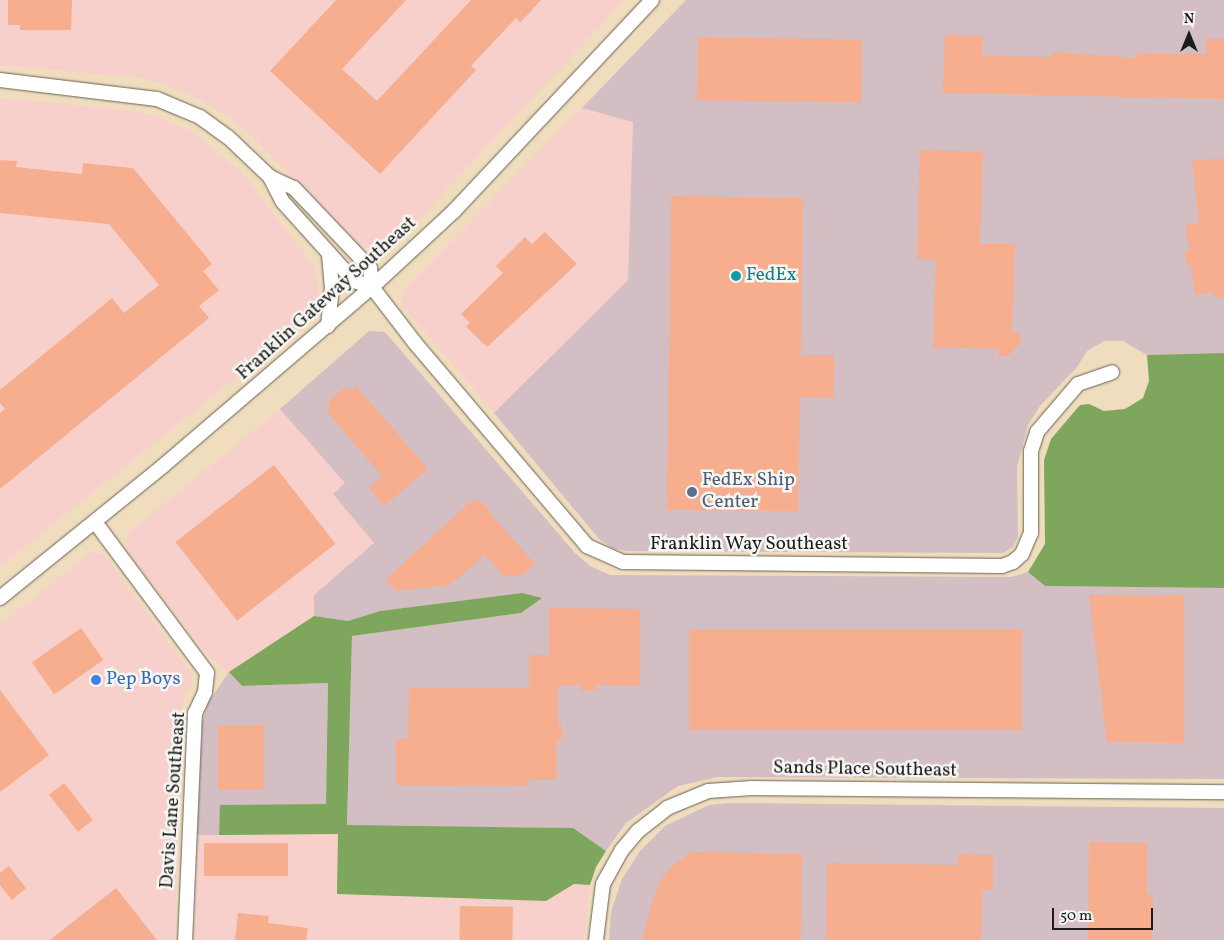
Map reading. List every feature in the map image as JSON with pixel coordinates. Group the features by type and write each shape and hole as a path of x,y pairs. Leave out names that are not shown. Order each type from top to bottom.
{"street":[{"name":"Franklin Gateway Southeast","path":"0,598 95,522 372,287 454,211 652,0"},
{"path":"0,80 157,99 179,107 228,137 270,177 294,188 370,268 372,287 354,281 328,253 282,201 270,177"},
{"path":"328,253 332,289 328,326"},
{"name":"Franklin Way Southeast","path":"372,287 415,343 587,546 623,562 1002,566 1013,562 1022,554 1031,533 1031,451 1037,432 1078,384 1112,372"},
{"name":"Davis Lane Southeast","path":"95,522 207,673 205,692 195,713 185,940"},
{"name":"Sands Place Southeast","path":"596,940 603,884 622,850 638,831 668,808 708,792 752,788 1224,792"}],"shaded area":[{"path":"0,0 625,0 393,246 378,250 359,246 251,135 226,115 183,91 143,78 0,65"},
{"path":"686,0 1224,0 1224,353 1147,355 1123,341 1104,341 1087,351 1077,367 1040,406 1028,425 1017,467 1018,537 1013,547 1003,553 628,551 614,549 600,540 494,413 628,280 633,122 582,108"},
{"path":"0,98 127,110 160,117 194,133 243,174 314,267 319,286 318,300 309,319 0,567"},
{"path":"582,108 633,122 628,280 494,413 401,304 402,292"},
{"path":"369,331 385,332 575,553 590,566 610,575 1011,577 1028,572 1045,586 1224,588 1224,779 718,777 678,786 626,823 606,851 572,828 347,826 352,636 521,613 522,593 380,611 348,621 314,616 314,595 374,543 333,494 345,483 280,409"},
{"path":"280,409 346,483 333,494 374,543 314,595 314,616 229,672 207,655 126,550 127,534"},
{"path":"91,552 104,555 192,674 192,685 185,694 180,720 175,940 0,940 0,625"},
{"path":"229,672 242,686 328,683 326,805 221,805 219,835 197,835 202,723 208,703"},
{"path":"730,803 1224,808 1224,940 609,940 611,912 622,879 640,851 665,826 709,805"},
{"path":"339,834 338,894 546,901 574,884 590,885 584,940 194,940 197,835"}],"green space":[{"path":"1224,353 1224,588 1045,586 1028,572 1045,544 1044,460 1051,439 1080,405 1089,404 1104,411 1125,409 1143,398 1149,381 1147,355"},
{"path":"522,593 542,598 521,613 352,636 347,825 573,828 606,851 596,867 590,885 574,884 546,901 337,894 338,834 219,835 220,805 326,804 328,683 242,686 229,672 314,616 348,621 380,611"}],"building":[{"path":"8,0 72,0 71,30 20,30 20,25 8,25"},
{"path":"336,0 406,0 342,69 377,101 471,0 541,0 520,23 516,18 471,66 476,70 380,174 270,71"},
{"path":"945,35 983,36 982,56 1052,57 1052,52 1137,58 1137,53 1206,54 1206,39 1224,39 1224,99 943,93"},
{"path":"698,37 862,40 861,103 697,100"},
{"path":"920,150 983,152 980,244 1015,244 1012,333 1021,333 1020,344 1008,356 998,356 998,349 933,347 936,260 917,259"},
{"path":"1224,158 1224,297 1214,298 1213,292 1195,294 1191,265 1186,265 1185,252 1189,251 1186,224 1199,223 1192,161"},
{"path":"0,160 17,161 16,167 82,174 83,163 133,168 212,264 203,271 219,290 199,306 209,318 0,489 0,413 5,409 0,403 0,390 112,298 124,313 159,285 109,224 0,213"},
{"name":"FedEx","path":"671,196 803,198 801,355 834,355 834,398 800,397 798,511 667,510"},
{"path":"545,232 577,264 487,347 466,327 470,323 461,314 503,273 496,266 525,237 532,244"},
{"path":"347,386 351,391 356,386 428,469 384,506 369,488 382,476 326,411 331,407 327,403"},
{"path":"274,465 336,544 237,621 175,542"},
{"path":"477,500 490,509 488,511 535,564 522,575 504,577 485,555 450,585 396,591 386,579 469,503"},
{"path":"1089,595 1184,596 1184,743 1107,742"},
{"path":"549,608 640,609 640,686 596,685 596,690 580,690 580,685 558,685 558,724 562,724 562,739 557,739 557,780 529,780 529,786 396,785 396,739 408,739 409,688 529,688 529,655 549,655"},
{"path":"81,628 103,660 54,694 32,662"},
{"path":"689,629 1022,629 1022,730 689,730"},
{"path":"0,690 49,755 0,792"},
{"path":"218,725 264,725 264,789 218,789"},
{"path":"64,783 93,820 78,832 49,795"},
{"path":"1089,842 1147,843 1147,894 1153,894 1152,940 1088,940"},
{"path":"204,843 288,843 288,876 204,876"},
{"path":"692,852 802,854 801,940 642,940 653,899 661,880 671,867"},
{"path":"958,854 993,855 993,890 982,890 981,940 826,940 827,863 958,865"},
{"path":"9,866 26,888 12,900 0,885 0,873"},
{"path":"116,888 157,940 50,940"},
{"path":"460,906 513,907 512,940 459,940"},
{"path":"238,913 269,916 268,923 308,928 306,940 235,940"}],"place":[{"name":"FedEx","path":"736,276"},
{"name":"FedEx Ship Center","path":"692,492"},
{"name":"Pep Boys","path":"96,680"}]}
